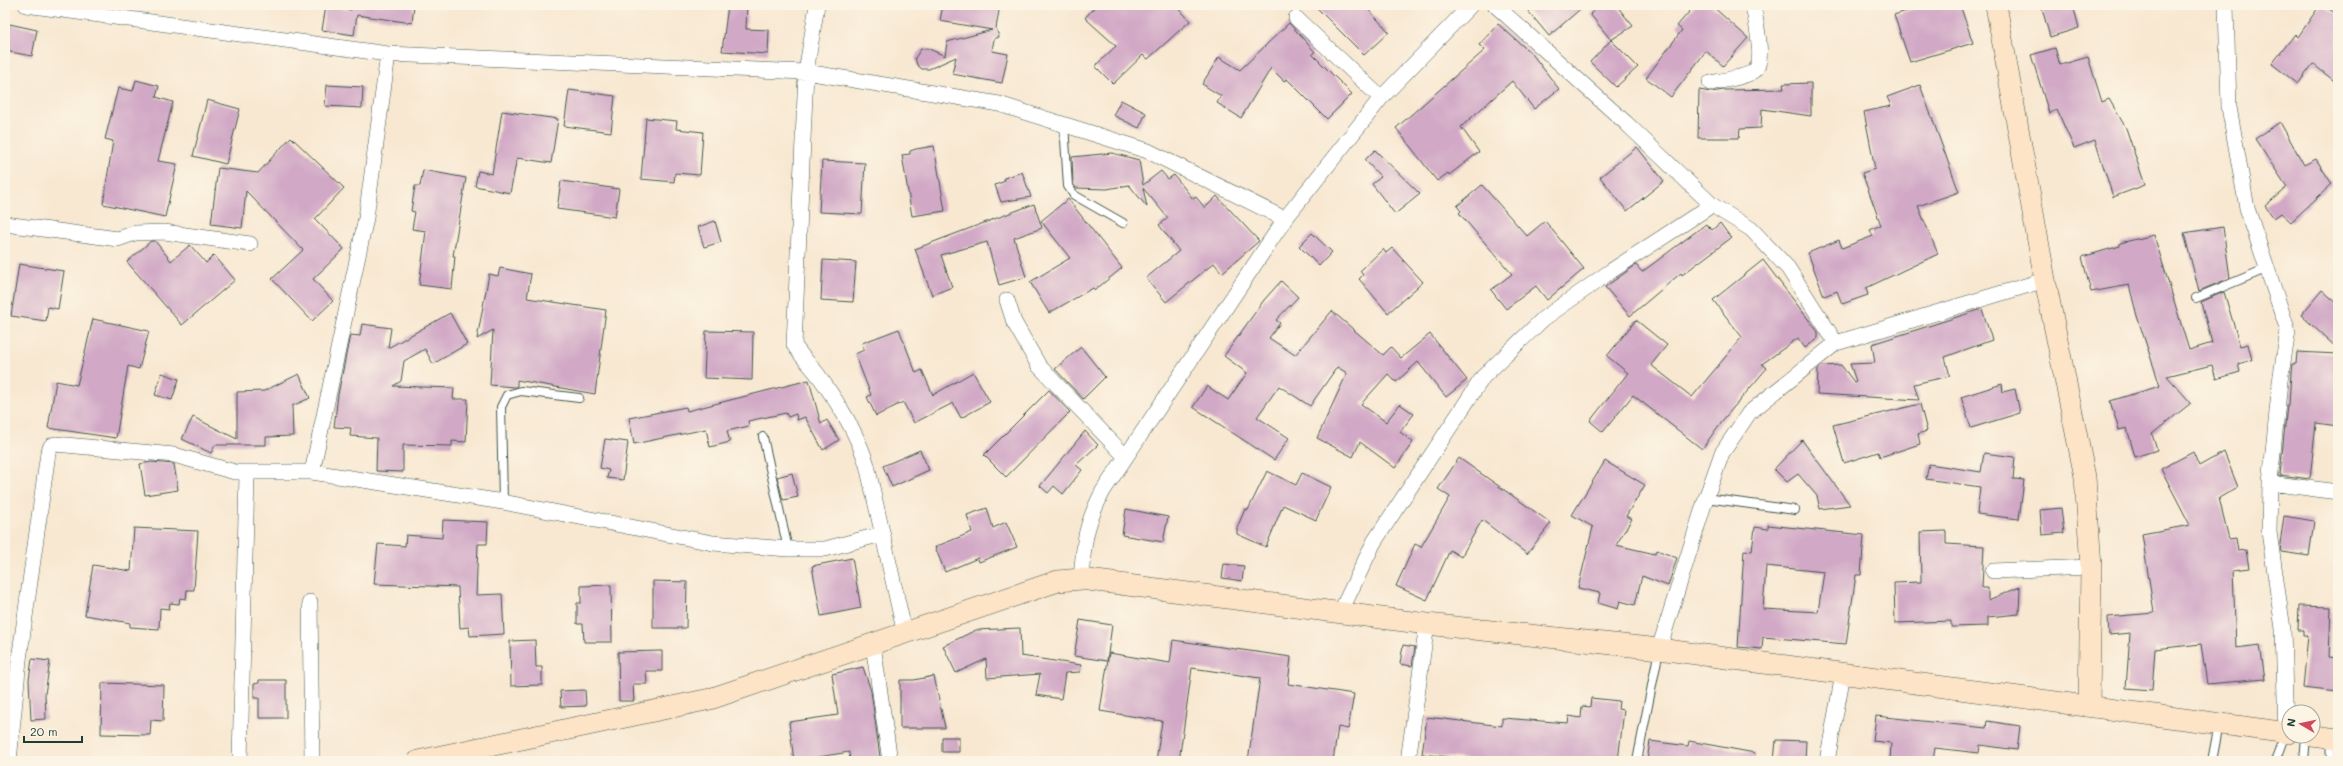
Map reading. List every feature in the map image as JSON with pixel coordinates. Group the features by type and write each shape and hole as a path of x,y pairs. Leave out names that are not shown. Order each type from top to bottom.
{"street":[{"path":"26,5 388,54 806,72 999,104 1148,151 1286,219"},
{"path":"817,5 806,72 794,345 803,360 820,377 859,441 905,634"},
{"path":"1081,579 1084,540 1089,518 1103,491 1125,456 1286,219 1382,98 1471,5"},
{"path":"1495,5 1626,123 1712,204 1751,229 1788,268 1836,343"},
{"path":"1710,83 1754,72 1759,66 1761,57 1753,5"},
{"path":"1996,5 2045,280 2085,477 2092,567 2089,706"},
{"path":"2226,5 2228,107 2247,208 2288,331 2280,382 2270,483 2269,532 2283,629 2290,704"},
{"path":"1296,18 1382,98"},
{"path":"312,472 366,218 388,54"},
{"path":"1341,612 1374,542 1483,376 1543,319 1610,270 1712,204"},
{"path":"5,224 118,239 135,233 164,232 250,244"},
{"path":"1659,649 1706,498 1722,453 1749,413 1836,343 2045,280"},
{"path":"1007,300 1014,322 1039,366 1125,456"},
{"path":"9,761 19,660 48,453 52,446 59,445 174,455 247,474 312,472 503,502 713,543 788,549 834,548 882,534"},
{"path":"240,761 247,474"},
{"path":"2270,483 2338,492"},
{"path":"1993,571 2092,567"},
{"path":"418,761 710,699 873,645 1058,581 1081,579 1427,624 1659,649 2281,732"},
{"path":"310,602 312,761"},
{"path":"1408,761 1427,624"},
{"path":"873,645 890,761"},
{"path":"1827,761 1843,674"}],"lane":[{"path":"1064,124 1068,186 1074,195 1122,223"},
{"path":"2196,298 2268,268"},
{"path":"503,502 501,407 507,395 521,391 579,398"},
{"path":"763,437 788,549"},
{"path":"1706,498 1795,510"},
{"path":"1637,761 1659,649"},
{"path":"2212,761 2219,724"},
{"path":"2327,738 2331,761"},
{"path":"2274,761 2286,744"},
{"path":"2297,744 2304,761"}],"building":[{"path":"352,5 414,5 412,23 357,15 354,35 322,30 326,6 351,10"},
{"path":"728,5 747,5 746,29 769,30 768,54 722,51"},
{"path":"943,5 1000,5 996,28 999,37 994,39 992,51 1008,54 1002,83 952,74 956,57 929,69 922,69 917,65 915,58 921,49 927,48 945,56 947,42 992,30 940,21"},
{"path":"1096,5 1176,5 1190,21 1148,59 1143,55 1113,84 1095,66 1116,46 1085,18"},
{"path":"1314,5 1364,5 1389,32 1364,55"},
{"path":"1523,5 1585,5 1549,36"},
{"path":"1601,5 1616,5 1633,26 1611,40 1590,14"},
{"path":"1695,5 1711,5 1748,38 1723,66 1706,51 1671,97 1646,78 1682,30 1677,26"},
{"path":"1925,5 1960,5 1973,43 1910,62 1894,15"},
{"path":"2041,5 2073,5 2079,28 2050,37"},
{"path":"2320,5 2323,5 2338,15 2338,84 2313,64 2298,84 2272,64 2295,34 2298,37"},
{"path":"5,23 37,30 32,56 5,51"},
{"path":"1289,23 1315,52 1312,54 1352,94 1327,119 1287,79 1284,81 1271,68 1241,118 1217,103 1221,96 1202,84 1219,57 1240,70"},
{"path":"1498,24 1532,54 1559,89 1534,109 1512,81 1461,127 1479,152 1449,175 1448,173 1437,181 1396,128 1485,50 1479,45"},
{"path":"1611,40 1638,67 1616,87 1590,62"},
{"path":"2055,48 2060,65 2088,57 2102,102 2109,99 2126,128 2145,185 2113,197 2095,140 2074,148 2057,110 2049,113 2031,55"},
{"path":"136,80 159,86 156,97 173,102 158,161 177,164 165,217 103,204 113,141 105,139 118,88 133,91"},
{"path":"1811,83 1811,116 1762,109 1761,128 1740,129 1739,138 1698,138 1699,90 1711,92 1724,90 1784,89 1783,84"},
{"path":"327,85 363,87 362,108 325,106"},
{"path":"1920,85 1959,192 1918,206 1938,254 1866,288 1868,295 1842,304 1837,291 1824,296 1808,253 1839,240 1842,248 1873,236 1870,230 1881,225 1862,173 1875,169 1864,112 1891,106 1887,97"},
{"path":"569,90 615,96 611,132 564,126"},
{"path":"207,100 240,109 226,164 193,156"},
{"path":"1121,100 1146,113 1139,128 1113,115"},
{"path":"502,111 558,119 551,163 517,158 510,193 475,186 478,171 492,174"},
{"path":"646,118 677,121 676,129 703,132 700,175 675,173 674,182 641,179"},
{"path":"2280,122 2304,165 2316,159 2332,184 2291,222 2281,213 2274,218 2265,206 2287,187 2255,139"},
{"path":"291,137 344,188 315,219 344,249 313,279 333,301 312,321 272,279 303,250 246,191 242,228 211,224 218,168 258,173"},
{"path":"934,146 945,211 912,216 902,155 910,154 910,151 916,149"},
{"path":"1637,147 1664,181 1627,211 1600,177"},
{"path":"1375,150 1420,194 1395,214 1372,184 1381,177 1365,160"},
{"path":"1112,153 1139,160 1143,185 1161,171 1168,179 1174,175 1193,199 1196,197 1205,208 1217,196 1259,241 1222,273 1214,263 1166,302 1146,278 1179,251 1159,225 1168,218 1143,188 1147,207 1129,185 1107,189 1076,188 1073,184 1072,157"},
{"path":"822,161 865,163 862,214 819,212"},
{"path":"423,170 466,178 453,256 455,256 452,289 419,285 426,231 412,229 415,212 411,211 415,186 420,186"},
{"path":"1022,172 1031,197 1001,202 995,185 1005,181 1004,178"},
{"path":"561,181 619,189 615,217 557,209"},
{"path":"1482,185 1527,236 1545,221 1584,269 1547,300 1536,286 1506,309 1491,290 1512,274 1459,213 1461,211 1457,206"},
{"path":"1068,199 1122,268 1095,290 1093,288 1049,313 1030,282 1070,258 1041,221"},
{"path":"1034,204 1042,228 1014,238 1026,277 999,285 987,242 941,255 952,287 932,295 915,249"},
{"path":"715,221 721,242 704,247 698,227"},
{"path":"1720,223 1731,238 1682,275 1681,273 1630,316 1605,287 1636,265 1642,272 1706,224 1712,230"},
{"path":"2223,227 2230,278 2199,291 2184,233"},
{"path":"1312,233 1332,252 1319,266 1299,246"},
{"path":"2154,235 2189,350 2212,343 2201,302 2224,292 2240,346 2248,344 2252,360 2238,364 2240,372 2216,379 2212,365 2167,376 2191,403 2152,434 2157,450 2135,457 2127,428 2119,430 2110,401 2160,386 2137,316 2129,285 2091,292 2082,257 2120,246 2120,243"},
{"path":"151,241 155,241 171,261 190,245 206,263 214,255 235,280 182,325 127,262"},
{"path":"1392,248 1423,282 1388,313 1359,279 1363,275 1360,271 1383,249 1386,253"},
{"path":"823,260 856,262 853,302 821,300"},
{"path":"1763,260 1818,332 1818,338 1805,348 1798,338 1762,364 1767,368 1722,421 1702,449 1633,395 1603,432 1590,421 1628,373 1607,356 1636,320 1667,345 1651,365 1692,397 1742,337 1713,300"},
{"path":"19,264 64,271 58,309 48,307 46,321 11,316"},
{"path":"500,268 531,274 527,298 606,310 595,394 517,380 517,387 490,385 493,330 477,339 489,274 498,276"},
{"path":"1281,281 1298,297 1276,320 1280,323 1269,338 1295,355 1332,311 1383,355 1391,347 1401,358 1430,334 1467,380 1446,397 1418,362 1396,382 1388,374 1361,404 1386,422 1400,404 1414,414 1400,432 1413,442 1395,468 1360,442 1353,457 1317,438 1347,373 1337,367 1310,406 1279,386 1257,417 1289,438 1274,460 1193,407 1207,386 1228,400 1247,373 1224,356 1264,300"},
{"path":"2322,290 2338,304 2338,349 2301,315"},
{"path":"1982,309 1992,340 1945,357 1950,376 1914,384 1919,400 1817,394 1818,369 1822,366 1841,365 1854,382 1856,381 1850,364 1875,363 1872,344"},
{"path":"450,313 467,344 433,364 425,349 404,361 401,381 393,386 454,388 453,399 468,399 466,442 452,441 452,446 403,445 403,472 376,471 377,438 350,436 351,428 334,427 338,395 350,335 360,336 362,324 391,328 388,348"},
{"path":"93,319 149,331 139,369 128,366 116,438 48,428 56,381 77,385"},
{"path":"899,329 916,373 922,370 933,395 973,372 990,402 961,418 953,403 914,423 903,402 876,416 867,397 871,395 855,354 864,350 862,343"},
{"path":"706,331 753,332 752,380 704,378"},
{"path":"1081,347 1105,377 1083,399 1055,369"},
{"path":"2297,352 2338,354 2338,426 2316,423 2310,479 2280,475 2287,405 2289,405 2292,364 2296,364"},
{"path":"162,373 179,379 172,400 155,395"},
{"path":"299,374 310,398 292,406 293,436 266,437 266,445 215,445 211,453 182,439 193,417 237,439 237,392 264,391"},
{"path":"809,380 821,424 827,420 839,440 823,450 805,417 797,420 796,414 788,417 786,413 748,421 749,426 727,431 730,442 710,447 706,429 634,444 629,418 686,407 687,411"},
{"path":"2002,384 2003,392 2015,389 2020,413 1971,428 1961,397"},
{"path":"1049,390 1070,412 1006,477 984,455"},
{"path":"1920,404 1927,431 1918,434 1920,444 1880,457 1878,452 1844,463 1833,425"},
{"path":"1085,431 1098,445 1076,465 1082,470 1063,494 1054,486 1048,493 1040,486"},
{"path":"605,439 628,442 623,480 607,478 609,470 600,468"},
{"path":"1802,440 1850,505 1820,509 1817,496 1798,474 1787,482 1774,469"},
{"path":"920,450 929,470 892,487 883,466"},
{"path":"2193,452 2199,466 2224,452 2238,487 2219,498 2229,539 2236,538 2238,551 2246,550 2249,568 2233,570 2236,648 2260,645 2265,679 2207,684 2201,644 2155,649 2152,690 2126,688 2130,633 2109,635 2108,617 2154,613 2142,534 2190,525 2161,469"},
{"path":"1984,453 2015,457 2013,479 2024,480 2019,519 1977,514 1980,487 1926,479 1929,464 1981,472"},
{"path":"1459,458 1551,523 1527,554 1482,520 1461,557 1450,550 1427,600 1396,586 1415,544 1421,547 1450,497 1438,489"},
{"path":"1605,461 1645,485 1626,516 1632,519 1616,545 1655,554 1657,550 1677,558 1668,586 1642,576 1635,605 1620,601 1618,609 1598,603 1600,593 1578,588 1593,527 1572,515"},
{"path":"152,462 174,464 178,490 145,495 140,464"},
{"path":"1267,471 1296,485 1302,473 1331,487 1316,520 1283,505 1266,547 1237,534 1237,528 1245,509 1248,510"},
{"path":"792,473 798,497 783,500 777,477"},
{"path":"987,508 993,528 1006,522 1017,547 979,562 978,558 945,572 935,547 972,532 967,515"},
{"path":"2061,508 2064,533 2042,535 2040,510"},
{"path":"1126,509 1168,517 1163,542 1122,535"},
{"path":"2284,516 2314,521 2309,556 2281,552 2280,544"},
{"path":"443,520 488,522 487,544 478,544 476,595 502,594 504,634 470,636 469,627 460,628 458,587 374,584 378,544 405,546 406,535 442,538"},
{"path":"1768,525 1864,535 1861,575 1856,575 1846,644 1763,637 1762,649 1738,647 1744,550 1752,551 1755,527 1768,529","holes":["1766,566 1824,572 1818,612 1763,609"]},
{"path":"134,528 198,531 194,590 187,590 186,599 180,598 179,604 170,603 169,609 160,608 159,629 130,627 130,623 85,615 93,565 131,571"},
{"path":"1946,531 1946,544 1984,546 1982,588 1988,588 1988,600 2020,587 2019,614 1988,617 1988,626 1951,627 1951,621 1895,623 1894,583 1921,582 1920,532"},
{"path":"852,558 861,608 821,616 812,566"},
{"path":"1224,564 1244,566 1242,581 1222,578"},
{"path":"653,581 687,582 686,628 653,628"},
{"path":"611,585 612,642 584,642 583,624 577,624 577,603 581,603 581,586"},
{"path":"2299,606 2331,607 2329,657 2338,658 2338,692 2303,688 2308,635 2304,635 2304,630 2298,630"},
{"path":"1080,620 1112,625 1107,661 1074,656"},
{"path":"1020,628 1021,656 1081,665 1080,672 1065,673 1061,699 1036,695 1040,674 987,678 986,659 956,673 943,646 976,630"},
{"path":"535,640 536,667 542,667 542,685 511,686 510,641"},
{"path":"1173,640 1291,657 1288,684 1354,694 1348,729 1338,727 1333,761 1248,761 1260,678 1192,668 1179,761 1156,761 1162,721 1100,711 1109,653 1170,663"},
{"path":"1403,645 1415,647 1412,666 1400,664"},
{"path":"662,651 662,671 646,671 647,684 633,684 634,701 619,701 618,652"},
{"path":"32,659 50,661 45,694 46,719 31,720 29,680"},
{"path":"863,667 871,691 880,757 850,761 849,752 794,761 789,722 838,715 832,674"},
{"path":"934,676 945,728 900,728 900,680 914,680"},
{"path":"259,680 286,680 286,718 259,718 259,698 254,698 254,684 259,683"},
{"path":"102,683 164,685 163,721 151,720 150,735 101,734"},
{"path":"585,690 586,706 561,707 560,691"},
{"path":"1591,698 1619,701 1618,709 1624,710 1618,761 1480,761 1422,754 1427,717 1502,726 1502,718 1568,723 1569,716 1581,718 1582,706 1590,707"},
{"path":"1876,716 1986,728 1987,721 2020,726 2017,750 1980,745 1979,753 1935,748 1933,761 1890,761 1891,743 1873,741"},
{"path":"942,737 959,737 959,752 942,752"},
{"path":"1776,740 1806,741 1805,761 1774,761"},
{"path":"1650,741 1688,746 1689,741 1755,753 1754,761 1647,761"}]}
